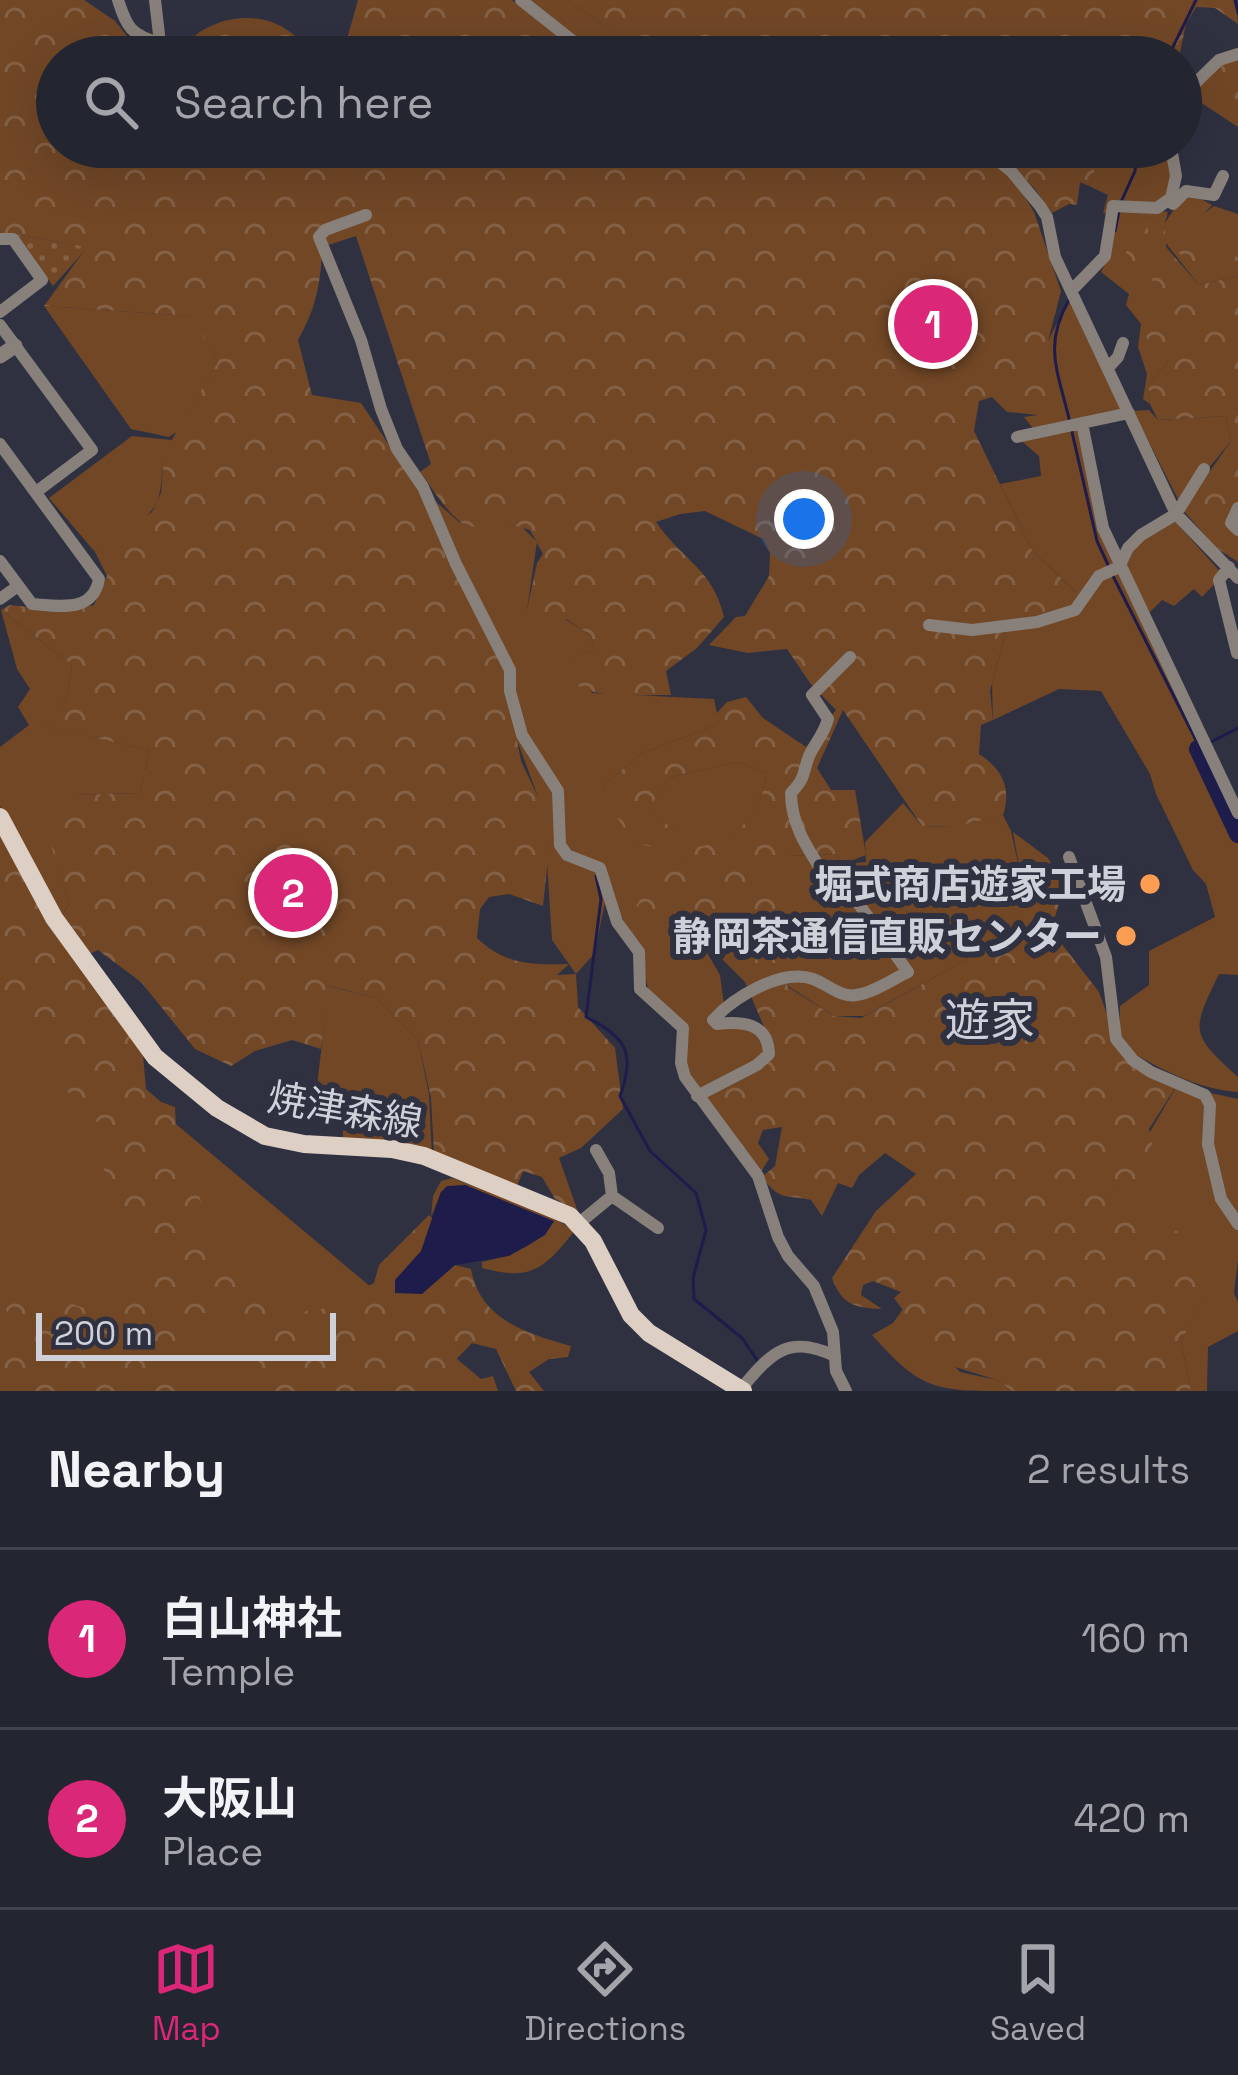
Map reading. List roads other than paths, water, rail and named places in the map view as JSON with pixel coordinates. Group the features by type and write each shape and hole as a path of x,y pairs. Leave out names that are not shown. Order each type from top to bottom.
{"main road":[{"name":"焼津森線","path":"0,817 54,918 155,1057 218,1108 265,1136 424,1156 569,1216 578,1224"},
{"path":"578,1224 631,1315 649,1333 742,1390"}],"street":[{"path":"118,0 128,30 136,36"},
{"path":"155,0 159,36"},
{"path":"520,0 566,36"},
{"path":"539,15 542,0"},
{"path":"1202,77 1219,60 1238,54"},
{"path":"1007,168 1047,217 1055,257 1176,514 1234,573 1219,580 1237,653"},
{"path":"1157,208 1176,189 1174,168"},
{"path":"1073,295 1101,264 1110,214 1122,204 1170,208 1186,191 1214,195 1223,176"},
{"path":"366,214 325,230 319,237 361,340 397,449 423,487 455,564 510,670 510,692 522,735 558,791 560,845 567,855 600,868 617,922 640,952 640,989 682,1028 681,1064 698,1096 758,1176 788,1256 825,1306 836,1371 846,1391"},
{"path":"0,239 13,239 42,280 0,312"},
{"path":"0,325 92,450 36,492"},
{"path":"1108,368 1123,343"},
{"path":"0,356 15,346"},
{"path":"1126,406 1132,384"},
{"path":"1016,437 1076,424 1126,406"},
{"path":"1076,424 1113,570 1238,813"},
{"path":"0,444 99,579 97,591 89,601 71,606 32,604 0,561"},
{"path":"929,625 972,630 1075,610 1141,535 1176,514 1204,469"},
{"path":"1238,508 1232,523 1238,530"},
{"path":"0,599 18,586"},
{"path":"698,1096 769,1054 761,1029 713,1020 764,985 792,976 810,978 856,996 908,972 853,896 834,890 813,851 797,834 791,814 791,793 805,778 810,754 824,736 828,719 812,695 850,657"},
{"path":"1070,857 1106,957 1116,1040 1151,1072 1204,1095 1210,1105 1208,1144 1221,1199 1238,1224"},
{"path":"596,1150 608,1173 612,1196 658,1228"},
{"path":"578,1224 612,1196"},
{"path":"742,1390 762,1364 795,1345 813,1346 835,1356"}],"waterway":[{"path":"1178,36 1196,0"},
{"path":"1235,0 1238,13"},
{"path":"1121,202 1135,168"},
{"path":"1115,231 1119,211"},
{"path":"1069,300 1055,346 1070,423"},
{"path":"1072,432 1097,541 1109,567"},
{"path":"1113,576 1200,748"},
{"path":"1209,743 1238,728"},
{"path":"1198,749 1238,834"},
{"path":"596,876 601,899 586,1017 619,1039 624,1048 627,1068 620,1096 650,1151 696,1193 706,1230 693,1278 694,1299 742,1338 759,1363"}],"place":[{"name":"白山神社","path":"933,324"},
{"name":"堀式商店遊家工場","path":"1150,884"},
{"name":"大阪山","path":"293,893"},
{"name":"静岡茶通信直販センター","path":"1126,936"}],"district":[{"name":"遊家","path":"990,1020"}]}
